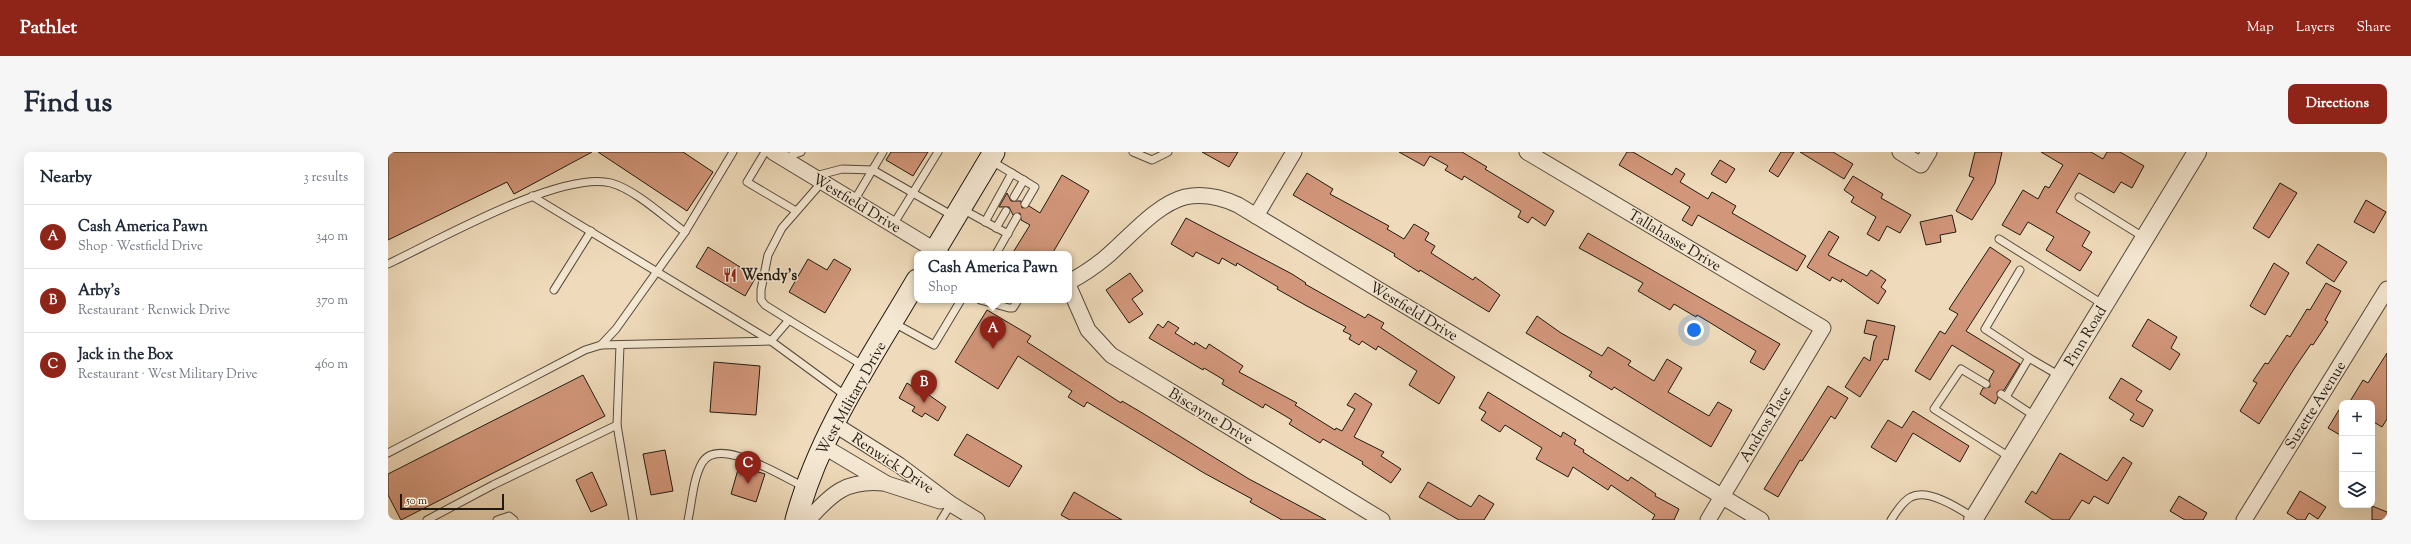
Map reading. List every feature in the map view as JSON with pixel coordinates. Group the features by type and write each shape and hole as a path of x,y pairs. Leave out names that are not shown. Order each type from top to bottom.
{"main road":[{"path":"937,251 992,156"},
{"name":"West Military Drive","path":"796,520 806,487 834,424 914,285"}],"street":[{"path":"1256,216 1294,152"},
{"name":"Tallahasse Drive","path":"1527,152 1823,328"},
{"path":"1900,152 1925,158"},
{"name":"Pinn Road","path":"1974,519 2197,152"},
{"name":"Westfield Drive","path":"779,155 933,251"},
{"name":"Westfield Drive","path":"1072,280 1085,274 1104,259 1156,212 1184,197 1214,196 1238,205 1761,520"},
{"name":"Suzette Avenue","path":"2244,520 2387,289"},
{"name":"Biscayne Drive","path":"1072,294 1088,330 1111,355 1382,520"},
{"name":"Andros Place","path":"1708,520 1823,328"},
{"name":"Renwick Drive","path":"834,424 900,465 951,504 977,520"},
{"name":"Renwick Drive","path":"823,446 887,484"},
{"name":"Renwick Drive","path":"808,520 838,491 852,484 870,482 887,484 951,504"}],"lane":[{"path":"602,345 658,272 685,232 732,152"},
{"path":"765,152 746,182 796,211"},
{"path":"779,155 801,152"},
{"path":"854,201 884,152"},
{"path":"893,225 938,152"},
{"path":"1133,152 1152,160 1168,152"},
{"path":"992,156 1012,173 1035,187 1025,204"},
{"path":"866,367 765,305 760,296 772,246 782,228 796,211 818,179 842,169 873,170 913,193 958,213 985,222 1008,234"},
{"path":"985,222 1012,173"},
{"path":"388,264 532,196 577,183 596,180 613,184 631,192 685,232"},
{"path":"1014,197 1024,180"},
{"path":"532,196 771,341 848,398"},
{"path":"2079,198 2145,238"},
{"path":"996,228 1006,211"},
{"path":"998,251 1017,217"},
{"path":"554,290 591,231"},
{"path":"1999,239 2104,305"},
{"path":"2020,270 1985,329 2061,377"},
{"path":"892,322 934,345 958,303"},
{"path":"991,303 1013,308 1016,303"},
{"path":"388,453 585,350 602,345 771,341 789,320"},
{"path":"620,345 617,425 633,520"},
{"path":"2030,358 2003,395 2036,417"},
{"path":"1986,384 1961,369 1934,409 2011,458"},
{"path":"427,520 493,485 617,425"},
{"path":"688,520 699,470 703,461 713,455 727,455 758,462 783,478 806,487"},
{"path":"1891,520 1898,509 1912,497 1924,495 1951,504 1974,519"},
{"path":"941,520 951,504"},
{"path":"497,520 509,516 514,520"}],"building":[{"path":"388,152 592,152 514,194 507,182 388,240"},
{"path":"598,152 683,152 713,172 687,211"},
{"path":"891,152 928,152 913,176 886,160"},
{"path":"1202,152 1238,152 1229,167"},
{"path":"1399,152 1462,152 1487,167 1485,169 1554,211 1545,226 1532,217 1528,223 1518,217 1521,211 1464,176 1462,180 1445,170 1448,166 1430,156 1424,166"},
{"path":"1627,152 1633,152 1672,175 1676,168 1685,174 1680,182 1708,199 1712,192 1736,206 1732,213 1806,256 1797,271 1698,215 1692,226 1682,220 1690,207 1619,165"},
{"path":"1781,152 1794,152 1778,177 1769,171"},
{"path":"1800,152 1833,152 1853,164 1844,179"},
{"path":"1975,152 2002,152 1995,183 1972,220 1956,211 1974,178 1969,176"},
{"path":"2041,152 2091,152 2103,159 2107,152 2120,152 2144,166 2132,188 2121,182 2114,193 2079,173 2056,212 2090,232 2082,246 2092,252 2080,271 2046,250 2054,237 2028,222 2020,235 2002,225 2023,190 2038,199 2045,186 2049,188 2063,165"},
{"path":"1720,160 1735,169 1726,183 1711,174"},
{"path":"1307,173 1333,189 1330,194 1389,226 1387,229 1404,239 1414,224 1429,233 1425,240 1435,246 1431,253 1473,280 1475,277 1500,295 1489,312 1420,270 1419,272 1394,256 1395,254 1293,195"},
{"path":"1062,175 1089,191 1054,251 1014,251 1030,225 1021,220 1020,213 1013,215 1009,207 999,207 1007,193 1011,201 1021,201 1022,208 1029,206 1040,213"},
{"path":"1853,176 1883,194 1881,198 1911,215 1900,233 1887,226 1879,241 1867,234 1876,217 1851,202 1854,197 1844,190"},
{"path":"2280,183 2297,193 2269,238 2253,228"},
{"path":"2366,200 2386,212 2374,233 2354,222"},
{"path":"1952,215 1956,232 1940,235 1941,242 1926,245 1920,222"},
{"path":"1186,218 1292,274 1306,283 1305,284 1365,318 1368,314 1384,323 1381,328 1455,377 1439,404 1409,385 1417,371 1378,346 1376,350 1362,341 1359,345 1349,339 1351,335 1343,331 1346,327 1277,289 1278,287 1237,263 1236,266 1222,258 1219,264 1196,252 1193,257 1171,244"},
{"path":"1829,231 1839,237 1828,255 1867,276 1871,270 1886,280 1881,287 1886,291 1878,304 1842,279 1841,282 1832,277 1830,281 1807,267"},
{"path":"1588,233 1780,344 1764,370 1750,362 1756,351 1697,315 1696,317 1674,304 1670,310 1638,291 1643,283 1579,248"},
{"path":"2318,244 2347,262 2334,282 2306,263"},
{"path":"708,247 756,277 745,296 696,267"},
{"path":"1990,247 2011,261 1966,331 2020,364 2004,390 1997,392 1998,398 1995,404 1980,394 1983,388 1990,387 1989,380 1994,371 1952,345 1930,380 1915,371 1940,331 1945,334 1958,314 1949,309"},
{"path":"808,259 827,270 834,259 851,269 825,313 789,292"},
{"path":"2274,263 2289,273 2265,315 2250,306"},
{"path":"1130,273 1143,291 1132,299 1143,314 1129,323 1106,290"},
{"path":"2326,283 2341,291 2325,320 2328,322 2313,345 2311,344 2294,369 2259,424 2240,411 2257,383 2253,381 2265,363 2268,364 2287,335 2290,337 2307,309 2310,310"},
{"path":"987,310 1031,336 1027,342 1121,403 1122,401 1144,414 1249,479 1326,520 1282,520 1250,502 1252,499 1204,473 1087,402 1084,407 1068,397 1072,391 1018,356 998,389 955,362"},
{"path":"1537,316 1561,333 1602,356 1608,347 1631,361 1628,365 1654,381 1667,359 1682,368 1668,392 1709,416 1718,402 1732,410 1711,447 1614,387 1612,390 1589,376 1592,372 1526,333"},
{"path":"2148,319 2177,337 2171,348 2180,354 2170,370 2132,346"},
{"path":"1867,320 1895,326 1888,360 1884,359 1860,397 1845,387 1864,357 1870,361 1874,341 1877,336 1864,333"},
{"path":"1168,321 1179,328 1175,333 1194,345 1195,342 1206,349 1209,344 1243,366 1239,372 1297,403 1295,405 1335,430 1336,428 1342,431 1355,409 1347,405 1355,393 1372,404 1354,437 1384,452 1381,456 1401,469 1391,483 1362,464 1363,462 1323,439 1320,443 1289,424 1292,420 1265,404 1263,408 1222,384 1224,380 1204,368 1203,370 1149,338 1158,324 1163,328"},
{"path":"2387,353 2387,419 2382,427 2375,423 2375,400 2351,400 2363,380 2368,383"},
{"path":"714,362 760,366 756,415 710,412"},
{"path":"583,375 605,416 401,520 388,495 388,474"},
{"path":"2121,378 2142,391 2136,400 2153,410 2143,427 2130,420 2134,414 2109,398"},
{"path":"907,383 918,390 919,388 946,407 938,421 925,413 922,417 912,411 915,407 899,398"},
{"path":"1828,386 1848,398 1835,419 1831,416 1802,461 1800,460 1778,497 1764,489"},
{"path":"1488,392 1561,437 1563,432 1576,440 1574,444 1584,450 1583,452 1628,481 1631,477 1656,494 1655,496 1679,509 1674,520 1652,520 1655,515 1611,485 1608,490 1573,467 1568,477 1536,459 1542,448 1505,425 1500,432 1481,420 1486,412 1479,408"},
{"path":"2339,410 2339,434 2328,428"},
{"path":"1913,411 1969,446 1960,462 1913,433 1896,462 1871,447 1888,420 1902,428"},
{"path":"967,434 1022,466 1009,487 954,455"},
{"path":"665,450 673,491 651,495 643,454"},
{"path":"2060,453 2107,481 2123,457 2132,463 2108,504 2094,496 2089,504 2082,500 2069,520 2053,520 2025,502 2032,491 2036,494"},
{"path":"739,466 765,474 756,502 731,494"},
{"path":"592,472 607,505 591,512 576,480"},
{"path":"1428,482 1471,507 1479,495 1494,504 1484,520 1459,520 1419,497"},
{"path":"2300,491 2326,507 2318,519 2309,513 2305,520 2298,520 2287,513"},
{"path":"1074,492 1122,520 1070,520 1061,515"},
{"path":"2179,496 2207,513 2203,520 2185,520 2170,511"},
{"path":"2375,507 2387,512 2387,520 2372,520 2372,508"}],"place":[{"name":"Wendy's","path":"730,275"},
{"name":"Cash America Pawn","path":"993,349"},
{"name":"Arby's","path":"924,403"},
{"name":"Jack in the Box","path":"748,484"}]}
